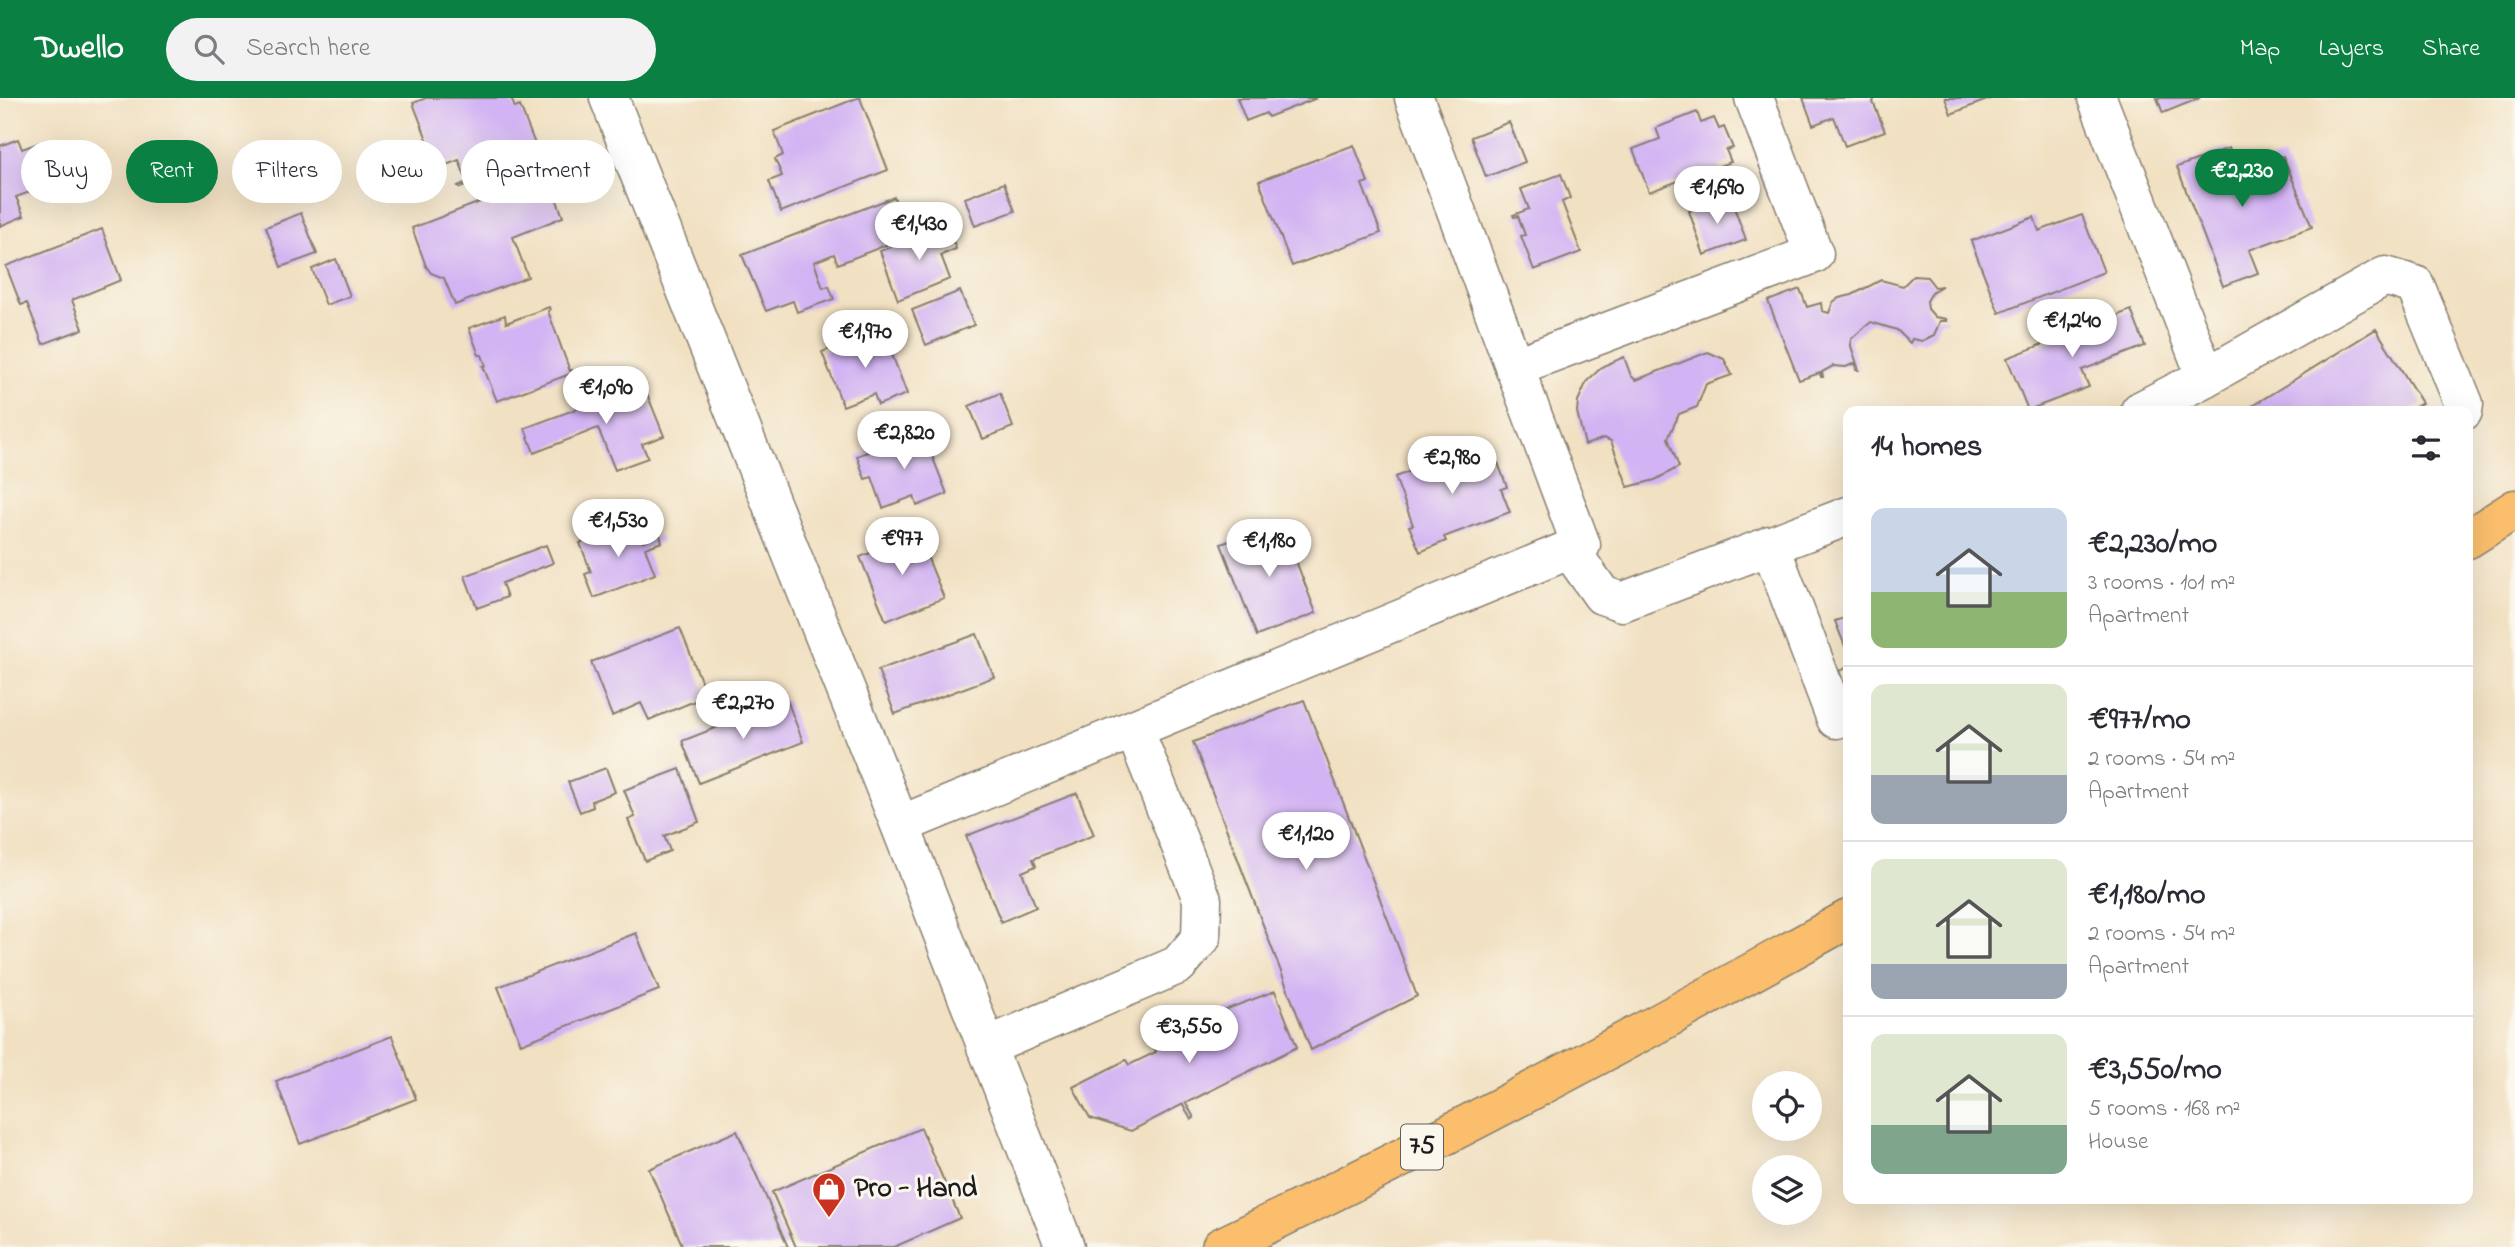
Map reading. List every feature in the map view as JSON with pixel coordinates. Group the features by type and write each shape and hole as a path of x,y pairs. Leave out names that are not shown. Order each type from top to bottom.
{"main road":[{"path":"2473,536 2515,509"},
{"name":"75","path":"1221,1247 1307,1206 1623,1044 1843,922"}],"street":[{"path":"609,98 900,825 1065,1247"},
{"path":"900,825 1581,545 1414,98"},
{"path":"1514,367 1814,254 1754,98"},
{"path":"2097,98 2206,377"},
{"path":"2150,406 2385,276 2415,285 2464,406"},
{"path":"1570,550 1602,595 1622,602 1843,518"},
{"path":"1770,545 1836,719"},
{"path":"986,1047 1178,964 1201,938 1202,899 1134,729"}],"building":[{"path":"426,98 511,98 515,108 520,106 533,140 461,140 461,166 459,160 447,165 447,140 427,140 413,103"},
{"path":"860,98 888,170 781,212 769,181 782,176 775,159 783,155 774,131"},
{"path":"1237,98 1317,98 1268,117 1266,113 1246,121"},
{"path":"1803,98 1875,98 1873,102 1885,131 1845,146 1834,117 1813,125"},
{"path":"1945,98 1992,98 1951,114"},
{"path":"2157,98 2200,98 2163,113"},
{"path":"1697,112 1701,123 1714,118 1719,129 1724,127 1733,148 1726,150 1731,162 1719,166 1727,185 1707,192 1700,173 1649,192 1633,149 1660,139 1656,128"},
{"path":"1509,122 1525,162 1486,177 1471,137"},
{"path":"18,139 21,146 21,195 16,197 24,216 0,226 0,146"},
{"path":"1354,145 1368,182 1362,184 1381,233 1292,266 1259,181"},
{"path":"2229,148 2239,173 2283,156 2312,227 2249,250 2258,273 2223,286 2177,167"},
{"path":"1561,174 1570,198 1562,202 1581,252 1534,270 1521,236 1525,235 1518,216 1513,215 1529,209 1521,189"},
{"path":"1004,183 1015,211 975,226 965,198"},
{"path":"1730,196 1746,240 1704,255 1689,211"},
{"path":"894,197 909,236 838,264 834,254 814,262 823,288 829,286 834,299 797,312 793,301 766,311 742,255"},
{"path":"477,203 558,203 563,217 513,237 528,277 455,305 444,278 431,273 426,266 412,228"},
{"path":"301,213 317,254 281,267 266,227"},
{"path":"2082,215 2104,272 1999,313 1971,241 2034,217 2039,231"},
{"path":"947,225 956,249 941,255 950,279 898,300 880,251"},
{"path":"102,229 121,280 72,300 83,329 43,344 27,303 21,305 6,266"},
{"path":"336,259 350,296 326,305 312,269"},
{"path":"1913,276 1927,277 1935,287 1942,286 1933,291 1927,301 1928,309 1935,317 1947,321 1940,321 1934,335 1922,341 1912,339 1910,343 1897,330 1871,322 1851,339 1859,370 1856,370 1855,363 1846,367 1833,366 1822,372 1823,377 1820,373 1799,380 1768,301 1800,289 1807,307 1821,303 1822,311 1829,313 1833,302 1839,298 1852,295 1881,280 1903,286"},
{"path":"960,291 974,325 926,345 912,310"},
{"path":"549,307 548,311 573,373 497,401 483,366 486,366 482,355 479,355 469,328 505,315 506,323"},
{"path":"2131,310 2145,346 2082,370 2089,387 2039,406 2026,406 2007,358"},
{"path":"882,328 907,394 878,405 874,394 843,406 822,352"},
{"path":"2376,329 2422,403 2417,406 2252,406"},
{"path":"1708,352 1724,359 1732,375 1706,384 1697,407 1679,414 1668,438 1679,467 1655,480 1628,487 1611,441 1604,438 1585,445 1577,412 1578,401 1587,381 1603,366 1624,357 1631,376 1636,380"},
{"path":"643,384 664,436 642,444 648,458 615,470 598,428 534,453 525,428"},
{"path":"1000,393 1013,427 983,439 969,406"},
{"path":"922,430 947,494 917,506 914,496 883,508 872,477 865,479 857,456"},
{"path":"1483,444 1491,465 1498,463 1507,487 1501,489 1510,512 1444,537 1446,541 1420,552 1409,526 1413,525 1395,477"},
{"path":"635,521 643,541 660,535 662,542 645,548 655,574 594,598 585,574 591,572 580,543"},
{"path":"1281,522 1316,613 1257,636 1221,544"},
{"path":"918,534 944,598 886,621 860,557"},
{"path":"546,545 553,563 502,583 507,597 477,608 465,576"},
{"path":"1843,619 1843,641 1835,621"},
{"path":"680,628 707,696 649,720 641,703 612,716 591,662"},
{"path":"977,634 994,677 895,714 878,670"},
{"path":"787,700 803,742 699,783 682,741"},
{"path":"1304,700 1417,996 1311,1050 1193,742"},
{"path":"606,768 615,792 592,801 593,807 580,812 568,782"},
{"path":"680,769 699,822 664,836 670,851 645,861 628,820 635,817 624,790"},
{"path":"1077,793 1094,835 1033,859 1036,866 1022,872 1036,907 1001,922 966,836"},
{"path":"636,933 659,990 521,1044 498,987"},
{"path":"1275,991 1297,1047 1186,1103 1194,1118 1191,1120 1183,1104 1131,1131 1090,1118 1073,1087 1126,1060 1129,1065 1156,1052 1150,1038 1177,1028 1181,1039 1222,1018 1219,1012"},
{"path":"392,1036 416,1099 300,1144 276,1081"},
{"path":"921,1128 960,1218 894,1247 796,1247 772,1192"},
{"path":"737,1131 788,1247 683,1247 649,1169"}],"place":[{"name":"Pro - Hand","path":"829,1219"}]}
